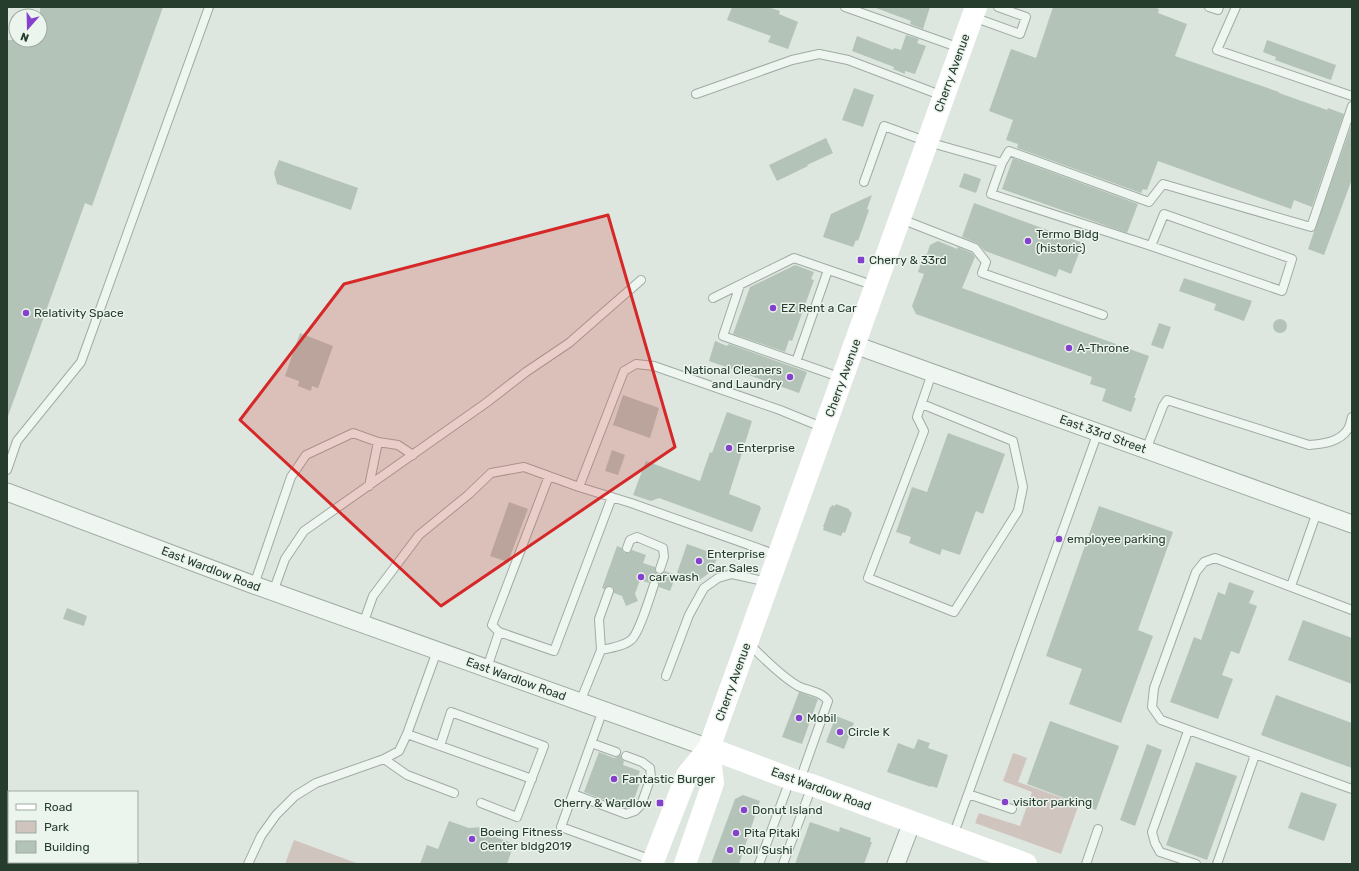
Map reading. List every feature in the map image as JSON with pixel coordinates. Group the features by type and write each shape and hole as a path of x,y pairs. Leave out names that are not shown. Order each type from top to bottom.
{"main road":[{"name":"Cherry Avenue","path":"653,862 687,775 709,748 974,12"},
{"name":"Cherry Avenue","path":"685,864 714,782 709,748"},
{"name":"East Wardlow Road","path":"709,748 1026,864"}],"street":[{"name":"East 33rd Street","path":"855,345 1352,524"},
{"name":"East Wardlow Road","path":"7,492 273,592 709,748"},
{"path":"896,864 912,822"}],"lane":[{"path":"7,470 16,441 81,362 209,7"},
{"path":"845,7 961,48"},
{"path":"974,12 1020,34 1026,17 998,7"},
{"path":"1209,7 1218,10 1219,7"},
{"path":"1236,7 1217,50 1352,96"},
{"path":"696,94 792,60 819,54 848,60 944,96"},
{"path":"1151,246 1164,214 1292,259 1282,291 1151,246 991,194 1002,163 1009,151 1149,202 1163,184 1311,227 1352,106"},
{"path":"864,182 884,126 928,142 1002,163"},
{"path":"900,219 975,248 986,262 982,273 1102,316"},
{"path":"714,298 794,258 876,286"},
{"path":"796,362 828,270"},
{"path":"273,592 284,559 304,531 486,403 526,372 569,343 641,280"},
{"path":"740,285 723,336 843,378"},
{"path":"579,487 624,371 636,364 654,366 780,410 825,428"},
{"path":"922,404 1013,441 1023,487 1018,511 954,612 868,578 924,431 917,417 932,373"},
{"path":"1146,450 1163,406 1167,400 1309,445 1326,443 1340,437 1349,429 1352,417"},
{"path":"952,837 1098,432"},
{"path":"254,585 291,477 306,455 353,433 378,442 398,445 413,455"},
{"path":"369,486 378,442"},
{"path":"362,624 373,596 419,535 468,495 491,473 524,467 778,555"},
{"path":"549,476 492,625 499,632 554,651 612,497"},
{"path":"1291,586 1317,512"},
{"path":"627,548 630,540 636,537 663,548 664,557 660,569"},
{"path":"1352,610 1215,558 1204,562 1196,572 1154,688 1152,707 1161,720 1352,789"},
{"path":"666,676 689,615 704,588 718,578 732,574 769,582"},
{"path":"601,650 632,640 637,633 654,585"},
{"path":"580,702 601,650 599,619 609,591"},
{"path":"487,668 499,632"},
{"path":"747,642 798,686 824,696 828,701 801,782 783,864"},
{"path":"248,864 261,836 276,815 295,796 316,783 384,759 399,751 408,734 436,651"},
{"path":"603,710 561,827 653,862"},
{"path":"440,746 451,712 544,746 517,817 481,803"},
{"path":"1188,731 1152,832 1155,844 1160,852 1196,864"},
{"path":"408,734 532,779"},
{"path":"591,743 616,752"},
{"path":"1217,864 1255,755"},
{"path":"574,794 626,814 635,811 641,805 651,777 650,768 642,762 626,756"},
{"path":"384,759 407,775 454,793"},
{"path":"759,864 801,782"},
{"path":"968,794 1012,809"},
{"path":"1086,864 1098,829"}],"highlighted area":[{"path":"608,215 675,447 441,606 240,420 344,284"}],"green space":[{"path":"1013,753 1027,758 1018,782 1079,804 1061,854 975,823 979,813 1020,826 1032,792 1003,781"},
{"path":"294,840 359,864 285,864"}],"building":[{"name":"Relativity Space","path":"163,7 92,206 85,203 8,416 7,40 8,48 48,48 48,8 40,8"},
{"path":"732,7 768,7 780,11 779,14 798,22 788,49 768,42 771,36 727,20"},
{"path":"876,7 930,7 923,29 910,24 911,21"},
{"path":"1053,7 1153,7 1159,9 1158,13 1187,24 1175,56 1327,110 1328,108 1344,114 1312,207 1294,200 1291,209 1158,161 1147,190 1143,189 1141,193 1017,148 1018,144 1006,140 1013,120 989,111 1011,49 1036,58"},
{"path":"906,35 919,39 917,43 926,46 915,74 905,71 905,74 893,69 894,67 852,51 857,36 893,50 894,48 901,50"},
{"path":"1267,40 1336,65 1331,80 1275,60 1276,57 1263,52"},
{"path":"854,88 874,95 863,127 842,120"},
{"path":"1352,123 1352,179 1324,255 1308,249"},
{"path":"826,138 833,153 777,181 769,165"},
{"path":"1013,158 1138,204 1127,233 1002,189"},
{"path":"279,160 358,188 351,210 277,184 274,173"},
{"path":"964,173 981,179 976,193 959,187"},
{"path":"872,195 867,209 869,210 858,241 856,240 853,247 823,237 831,214"},
{"name":"Termo Bldg (historic)","path":"974,203 1083,243 1071,274 1059,269 1056,277 985,251 977,243 962,237"},
{"name":"A-Throne","path":"938,241 957,249 958,247 972,253 975,257 962,288 1149,356 1134,398 1136,398 1131,412 1102,401 1106,389 1090,384 1092,377 916,314 912,306 924,274 918,272 924,254 927,254 930,245"},
{"name":"EZ Rent a Car","path":"795,265 814,272 811,279 814,280 792,341 789,340 785,352 733,334 750,287"},
{"path":"1184,278 1252,301 1244,321 1214,310 1216,304 1179,291"},
{"path":"1277,319 1283,319 1287,323 1287,329 1283,333 1277,333 1273,329 1273,323"},
{"path":"1159,323 1171,327 1163,349 1151,345"},
{"path":"300,333 333,346 318,388 312,386 311,391 298,386 299,381 285,376"},
{"path":"715,341 727,346 729,344 807,372 799,393 709,361"},
{"path":"623,395 659,408 650,438 613,425"},
{"path":"727,412 752,421 729,494 760,506 761,508 752,532 659,498 651,501 633,495 646,461 700,481 710,452 712,453"},
{"path":"948,433 1005,454 983,514 976,511 960,555 942,549 940,555 909,543 911,537 896,532 912,487 927,492"},
{"path":"612,450 625,455 618,475 605,471"},
{"path":"509,502 528,509 508,562 490,556"},
{"path":"836,504 849,509 852,513 845,533 843,532 841,536 823,530 830,507 832,505 835,506"},
{"path":"1099,506 1173,532 1138,630 1153,636 1121,723 1069,704 1082,669 1046,656"},
{"name":"Enterprise Car Sales","path":"687,544 718,555 712,571 698,581 677,573"},
{"name":"car wash","path":"617,546 622,548 625,553 632,550 646,555 643,563 655,567 658,574 665,571 676,575 670,591 659,587 656,580 649,583 640,580 635,594 638,601 626,606 622,596 614,593 613,587 608,586 604,589 602,588"},
{"path":"1229,582 1254,591 1249,603 1257,606 1239,654 1231,651 1222,675 1233,679 1218,719 1170,702 1194,637 1201,640 1218,592 1225,595"},
{"path":"67,608 87,616 84,626 63,619"},
{"path":"1303,620 1352,638 1352,684 1288,660"},
{"path":"799,692 818,699 802,744 782,737"},
{"path":"1276,695 1352,723 1352,768 1261,735"},
{"name":"Circle K","path":"836,716 854,723 844,749 826,742"},
{"path":"1050,721 1119,746 1096,810 1027,784"},
{"path":"918,739 930,743 928,748 948,755 937,788 887,772 898,743 914,749"},
{"path":"1147,744 1162,750 1135,826 1120,820"},
{"name":"Fantastic Burger","path":"599,752 614,758 621,755 624,761 623,765 640,771 637,779 641,780 633,802 629,801 626,808 584,792"},
{"path":"1196,762 1237,776 1207,860 1166,845"},
{"path":"1301,792 1337,804 1324,841 1288,828"},
{"path":"743,795 760,801 739,864 711,864 735,799"},
{"name":"Boeing Fitness Center bldg2019","path":"449,821 469,828 482,827 487,829 493,836 514,844 507,864 420,864 427,845 438,849"},
{"path":"810,822 839,832 840,827 871,838 870,842 872,842 864,864 795,864"}],"place":[{"name":"Termo Bldg (historic)","path":"1028,241"},
{"name":"Cherry & 33rd","path":"861,260"},
{"name":"EZ Rent a Car","path":"773,308"},
{"name":"Relativity Space","path":"26,313"},
{"name":"A-Throne","path":"1069,348"},
{"name":"National Cleaners and Laundry","path":"790,377"},
{"name":"Enterprise","path":"729,448"},
{"name":"employee parking","path":"1059,539"},
{"name":"Enterprise Car Sales","path":"699,561"},
{"name":"car wash","path":"641,577"},
{"name":"Mobil","path":"799,718"},
{"name":"Circle K","path":"840,732"},
{"name":"Fantastic Burger","path":"614,779"},
{"name":"visitor parking","path":"1005,802"},
{"name":"Cherry & Wardlow","path":"660,803"},
{"name":"Donut Island","path":"744,810"},
{"name":"Pita Pitaki","path":"736,833"},
{"name":"Boeing Fitness Center bldg2019","path":"472,839"},
{"name":"Roll Sushi","path":"730,850"}]}
